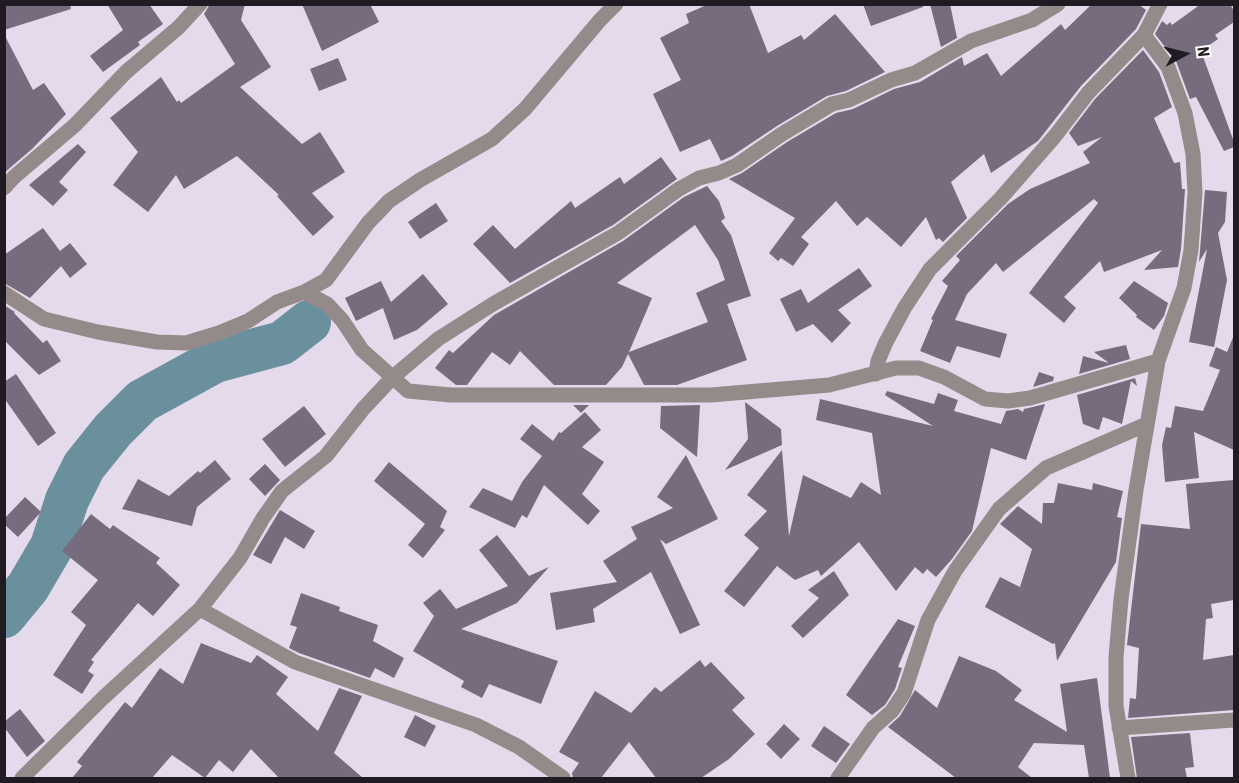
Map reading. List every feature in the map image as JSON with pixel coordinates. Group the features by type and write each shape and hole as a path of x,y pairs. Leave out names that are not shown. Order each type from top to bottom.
{"street":[{"path":"4,188 75,125 126,72 178,27 200,4"},
{"path":"4,293 44,319 145,340 186,343 248,321 277,302 304,292 326,280 368,223 389,201 420,180 492,139 525,109 616,4"},
{"path":"22,778 103,698 200,609 240,558 282,491 326,456 363,409 393,377 438,339 493,304 618,233 679,189 699,178 737,165 832,104 849,100 891,80 915,73 971,41 1032,20 1058,4"},
{"path":"876,374 886,342 930,269 1001,198 1055,136 1088,93 1144,35 1160,4"},
{"path":"1128,778 1116,706 1116,657 1123,588 1158,361 1184,288 1191,250 1195,193 1193,154 1185,113 1168,67 1144,35"},
{"path":"304,292 327,304 342,320 362,350 408,391 451,395 711,396 829,385 896,368 919,368 944,376 985,399 1008,401 1030,398 1158,361"},
{"path":"838,778 873,728 892,711 904,693 928,620 955,571 999,509 1046,468 1147,424"},
{"path":"200,609 295,662 476,725 519,747 563,778"},
{"path":"1119,728 1234,720"}],"building":[{"path":"4,4 70,4 71,9 4,30"},
{"path":"107,4 149,4 163,24 138,42 140,45 103,72 90,56 123,30"},
{"path":"210,4 245,4 241,20 271,67 240,87 302,144 320,132 345,172 312,193 334,217 313,236 277,196 279,195 237,156 184,189 176,175 148,212 113,185 138,152 110,118 161,77 177,102 179,100 181,103 235,64 204,14"},
{"path":"302,4 370,4 379,22 322,51"},
{"path":"709,4 749,4 768,53 801,35 804,40 835,14 885,72 846,91 827,96 721,161 710,139 680,152 653,94 681,80 660,38 689,23 686,14"},
{"path":"863,4 922,4 923,7 871,26"},
{"path":"930,4 950,4 957,38 941,47"},
{"path":"1092,4 1138,4 1146,10 1136,29 1081,86 1038,141 991,173 984,154 951,182 967,218 943,242 939,238 936,240 926,217 901,247 867,217 857,226 836,201 801,237 809,244 793,266 781,258 778,261 769,253 795,218 729,179 836,113 853,109 894,89 920,82 962,57 964,66 987,53 1001,76 1061,24 1065,30"},
{"path":"1201,4 1230,4 1234,11 1234,22 1215,35 1218,39 1201,51 1234,142 1234,147 1224,151 1196,97 1190,99 1176,61 1155,34 1162,21 1167,25 1170,22 1172,25"},
{"path":"4,34 33,90 44,83 66,114 32,149 4,173"},
{"path":"1143,50 1159,72 1172,107 1154,118 1174,163 1180,162 1182,189 1185,189 1178,267 1144,270 1162,250 1104,272 1100,261 1064,297 1076,308 1064,323 1029,293 1098,203 1094,199 1003,272 996,263 967,294 955,320 1007,334 1000,358 957,346 950,363 920,351 933,320 931,319 948,286 942,281 960,260 956,256 1008,204 1030,189 1090,163 1083,152 1102,137 1078,146 1069,133 1095,99"},
{"path":"338,58 347,80 319,91 310,69"},
{"path":"78,144 86,152 59,182 68,190 53,206 29,185"},
{"path":"661,157 677,179 613,225 510,283 473,244 493,225 515,249 571,201 575,208 620,177 624,184"},
{"path":"707,186 719,201 725,218 721,221 731,235 751,296 727,304 747,360 677,385 644,385 628,354 622,367 606,385 554,385 520,351 510,365 492,352 467,385 456,385 435,368 449,350 453,353 494,315 623,241 684,197","holes":["695,225 718,260 725,280 696,293 708,322 629,352 652,298 617,283"]},
{"path":"1205,190 1227,192 1225,222 1218,233 1227,280 1214,347 1189,342 1207,249 1199,262"},
{"path":"436,203 448,221 420,239 408,222"},
{"path":"43,228 60,251 70,243 87,264 70,278 61,266 30,298 4,283 4,255"},
{"path":"859,268 872,286 838,310 851,323 832,343 813,324 796,332 780,299 801,289 808,303"},
{"path":"423,274 448,304 417,330 394,340 383,308 356,321 345,298 381,281 391,302"},
{"path":"1134,281 1168,303 1164,316 1154,330 1136,317 1137,315 1119,298"},
{"path":"4,305 15,312 43,343 47,340 61,361 39,375 4,340"},
{"path":"1234,335 1234,450 1194,432 1199,478 1165,482 1162,445 1166,427 1171,428 1175,406 1203,411 1220,370 1209,366 1216,347 1227,352"},
{"path":"1126,345 1130,359 1079,374 1083,356 1109,363 1094,352"},
{"path":"1039,372 1054,377 1053,381 1033,387"},
{"path":"16,374 56,433 38,446 4,398 4,382"},
{"path":"1135,378 1137,386 1131,381 1122,424 1103,417 1099,430 1083,424 1077,395"},
{"path":"887,391 934,404 938,393 958,400 954,411 1001,424 1006,411 1018,409 1023,412 1024,409 1045,404 1026,460 991,448 972,531 936,577 927,569 923,574 915,567 896,591 859,542 821,576 818,570 795,580 777,566 744,607 724,591 759,548 744,535 767,511 747,495 782,450 789,536 803,475 851,498 861,482 881,495 872,433 816,420 820,399 933,426 885,395"},
{"path":"745,402 781,429 782,445 725,470 748,439"},
{"path":"573,405 589,405 581,413"},
{"path":"700,405 697,457 660,428 661,406"},
{"path":"304,406 326,434 285,467 262,439"},
{"path":"585,412 601,430 582,447 604,462 582,494 600,511 588,525 544,485 527,518 522,515 515,528 469,507 483,488 512,501 522,482 542,456 520,439 532,424 553,441 559,432 561,433"},
{"path":"686,455 718,519 666,544 660,539 700,625 680,634 651,572 593,609 595,622 556,630 550,593 617,582 603,561 637,539 631,527 673,508 657,497"},
{"path":"215,460 231,479 197,507 192,526 122,509 138,479 169,496 198,471 200,473"},
{"path":"389,462 447,511 440,527 445,530 423,558 408,545 425,524 374,481"},
{"path":"265,464 280,480 265,496 249,479"},
{"path":"1234,480 1234,600 1211,604 1213,618 1206,619 1203,660 1234,655 1234,710 1128,718 1130,698 1136,699 1139,648 1127,645 1141,524 1190,529 1186,484"},
{"path":"1058,483 1092,490 1093,483 1123,491 1117,517 1122,518 1116,562 1057,661 1055,643 1053,644 985,607 1000,577 1020,587 1032,549 1000,524 1018,506 1042,524 1043,503 1054,503"},
{"path":"25,497 41,512 18,537 4,524 4,519"},
{"path":"280,510 315,531 304,549 285,537 271,564 253,555"},
{"path":"91,514 110,529 113,525 160,558 156,563 180,585 153,616 138,603 91,660 94,662 88,671 94,675 82,694 53,675 86,625 71,612 98,580 62,551"},
{"path":"497,535 529,576 549,567 517,603 461,629 558,661 541,704 489,684 482,698 461,687 464,681 413,651 434,616 423,603 440,589 456,609 508,586 479,550"},
{"path":"834,571 849,595 803,638 791,626 819,598 808,590"},
{"path":"301,593 340,607 339,611 378,625 373,641 404,658 394,678 375,668 370,678 289,648 297,627 290,625"},
{"path":"898,619 915,626 898,667 902,668 895,689 885,705 872,715 846,695"},
{"path":"201,643 251,663 257,655 288,677 276,694 318,731 339,688 362,696 334,753 363,778 279,778 251,749 233,772 219,760 205,778 172,755 152,778 72,778 82,766 77,762 125,702 132,708 160,668 183,684"},
{"path":"959,656 996,671 1022,690 1014,700 1067,732 1060,684 1097,678 1110,778 1089,778 1084,745 1034,743 1018,767 1032,778 956,778 888,727 900,716 915,690 937,708"},
{"path":"700,660 705,667 711,662 745,698 732,710 755,734 729,759 701,778 656,778 629,742 601,778 573,778 572,773 579,763 559,752 595,691 631,713 655,687 661,692"},
{"path":"20,709 45,741 27,757 4,727 4,722"},
{"path":"415,715 436,726 425,747 404,737"},
{"path":"784,724 800,739 781,759 766,744"},
{"path":"824,726 850,744 836,763 811,746"},
{"path":"1190,733 1194,767 1185,768 1187,778 1137,778 1131,737"}],"waterway":[{"path":"4,616 28,587 52,546 67,500 84,466 113,430 142,401 215,361 282,343 309,322"}]}
